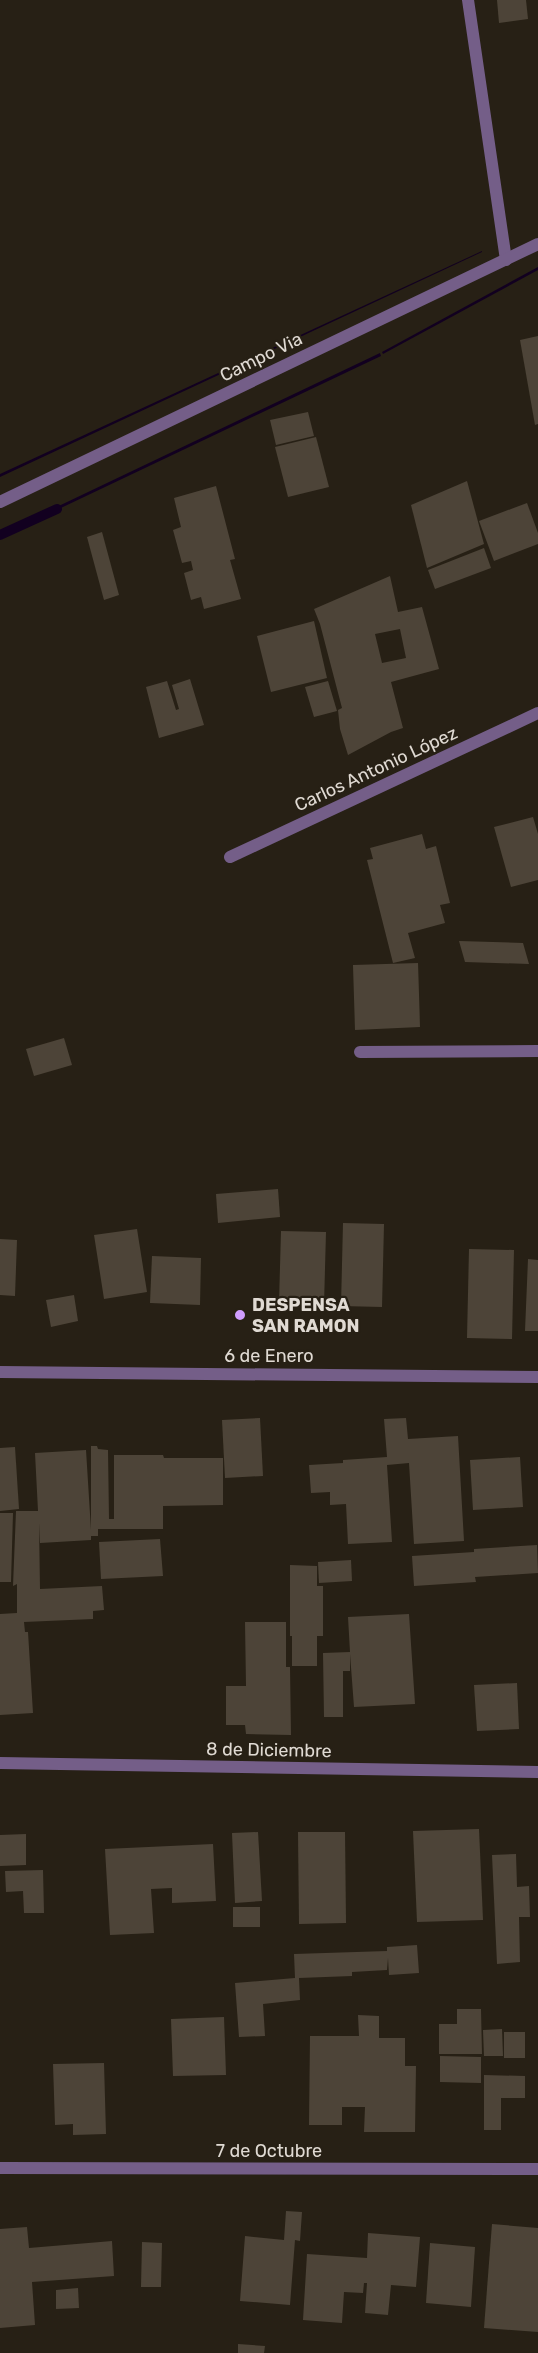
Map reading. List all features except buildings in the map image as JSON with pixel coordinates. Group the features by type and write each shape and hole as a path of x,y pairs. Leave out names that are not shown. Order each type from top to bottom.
{"street":[{"path":"468,0 506,260"},
{"name":"Campo Via","path":"0,502 538,244"},
{"name":"Carlos Antonio López","path":"230,857 538,713"},
{"path":"360,1052 538,1051"},
{"name":"6 de Enero","path":"0,1372 538,1377"},
{"name":"8 de Diciembre","path":"0,1763 538,1772"},
{"name":"7 de Octubre","path":"0,2168 538,2169"}],"shaded area":[{"path":"482,252 0,477 0,474"},
{"path":"538,267 538,270 383,354 382,352"},
{"path":"380,353 381,356 44,516 44,513"}],"waterway":[{"path":"0,535 57,509"}],"place":[{"name":"DESPENSA SAN RAMON","path":"240,1315"}]}
